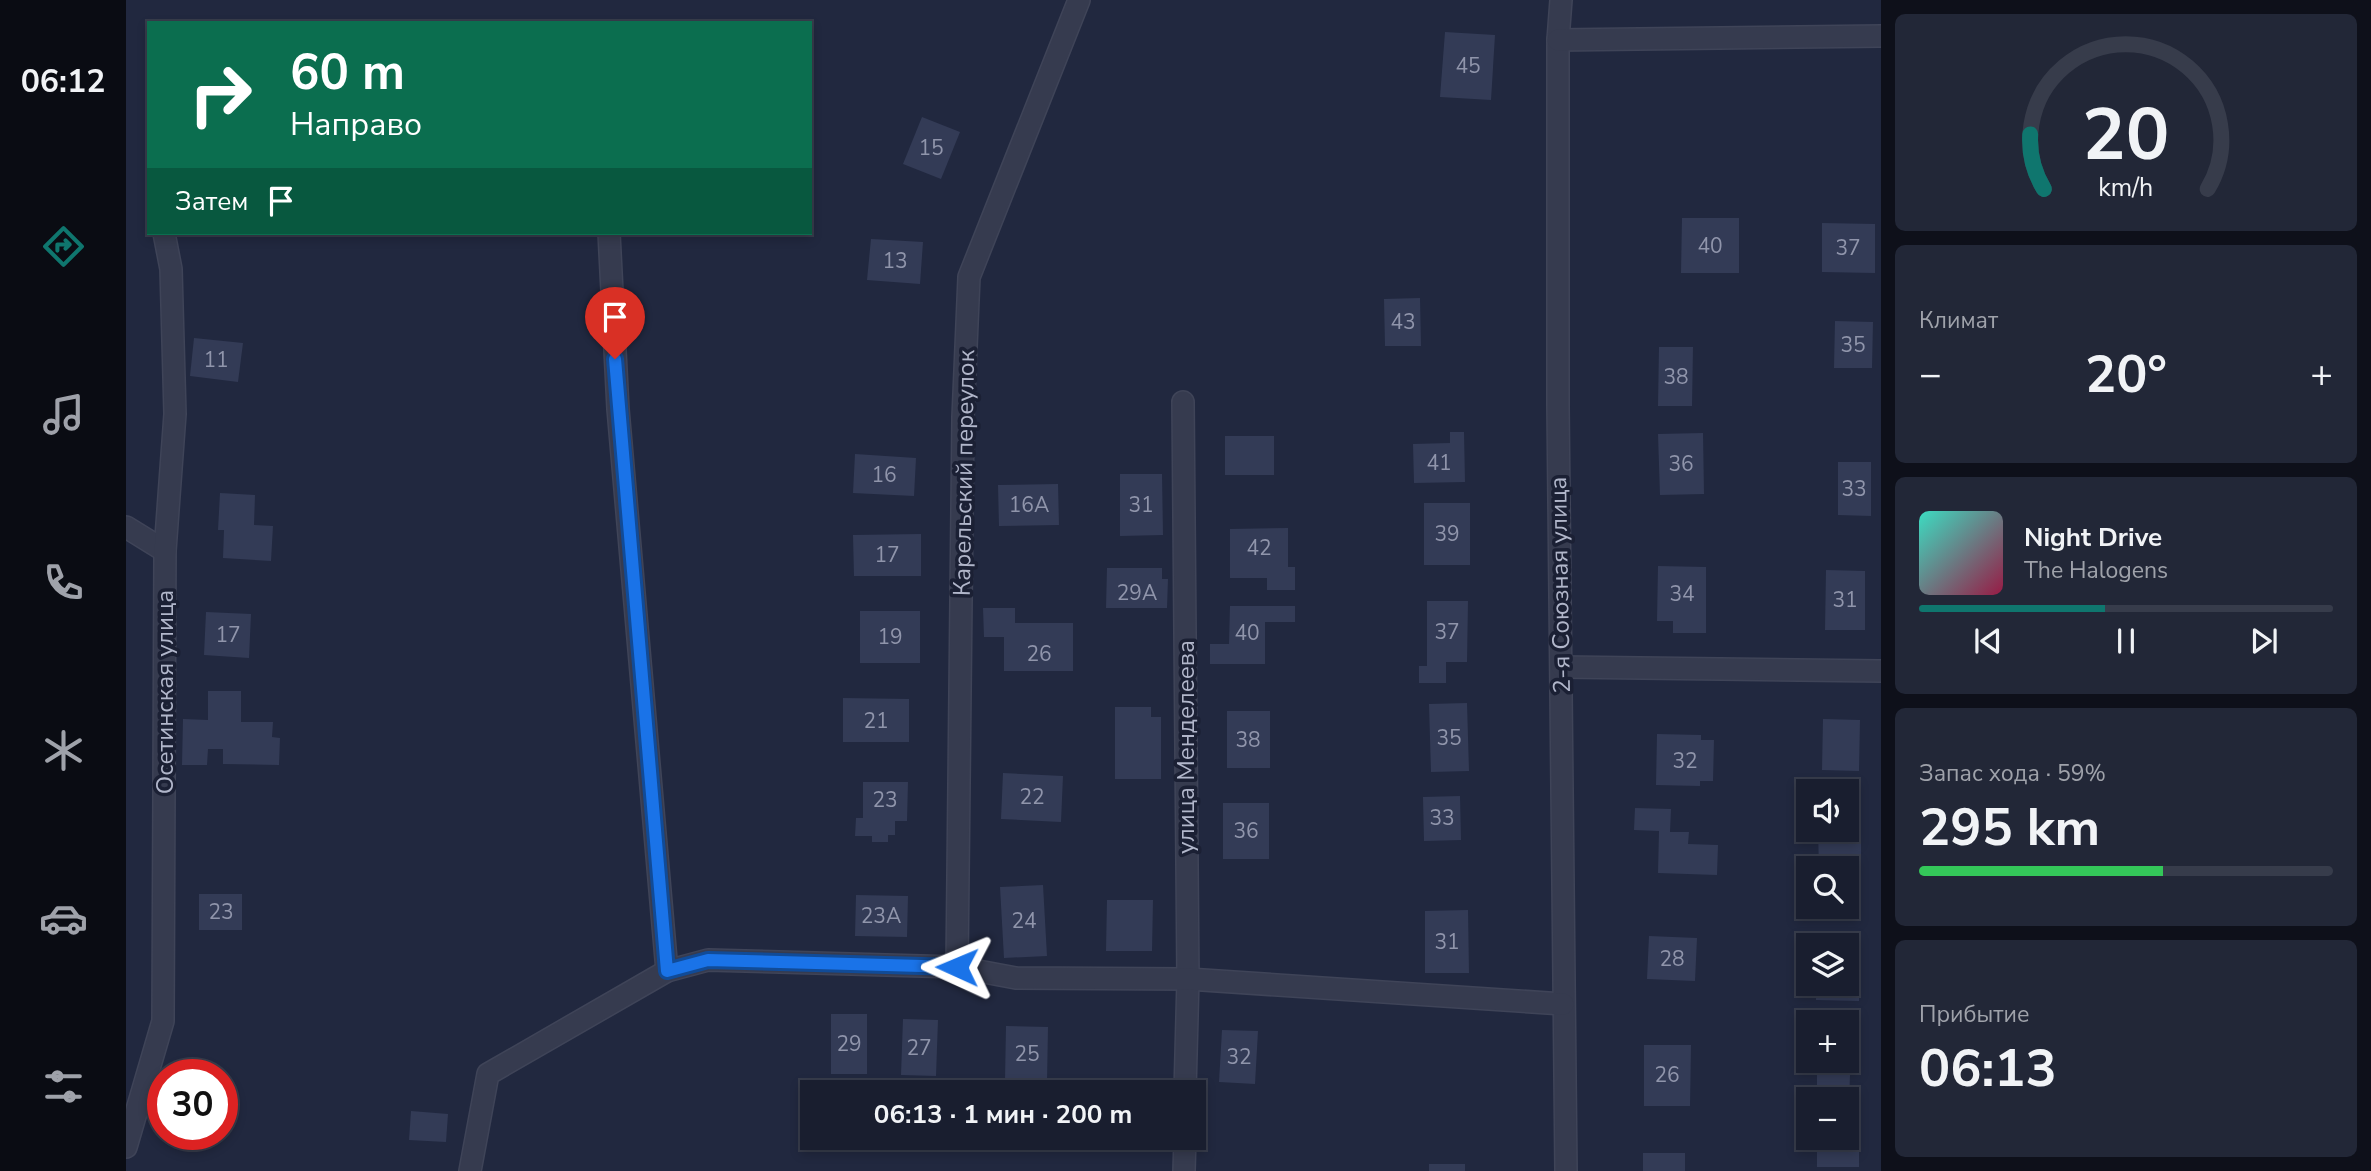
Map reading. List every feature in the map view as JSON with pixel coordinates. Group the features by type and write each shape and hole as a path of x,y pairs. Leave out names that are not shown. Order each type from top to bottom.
{"street":[{"name":"Карельский переулок","path":"957,967 963,416 969,277 1079,0"},
{"name":"2-я Союзная улица","path":"1560,0 1558,406 1566,1171"},
{"path":"1558,40 1881,36"},
{"name":"Осетинская улица","path":"126,1147 163,1021 165,551 175,414 172,269 164,235"},
{"path":"608,235 618,409 667,971"},
{"name":"улица Менделеева","path":"1184,402 1188,979 1185,1080"},
{"path":"126,527 165,551"},
{"path":"1562,667 1881,671"},
{"path":"470,1171 488,1074 667,971 708,960 957,967 1017,978 1188,979 1563,1004"},
{"path":"1184,1171 1185,1150"}],"building":[{"path":"1445,32 1495,35 1491,100 1440,97"},
{"path":"922,117 960,132 941,179 903,164"},
{"path":"1682,218 1739,218 1739,273 1681,273"},
{"path":"1822,223 1875,224 1875,273 1822,272"},
{"path":"871,239 923,242 920,284 867,280"},
{"path":"1420,298 1421,346 1385,346 1384,299"},
{"path":"1835,321 1873,322 1872,368 1834,368"},
{"path":"194,338 243,343 238,382 190,376"},
{"path":"1659,347 1693,347 1692,406 1658,406"},
{"path":"1450,432 1464,432 1465,482 1414,483 1413,444 1450,443"},
{"path":"1703,433 1704,494 1660,495 1658,434"},
{"path":"1225,436 1274,436 1274,475 1225,475"},
{"path":"855,454 916,458 914,496 853,493"},
{"path":"1838,462 1871,462 1871,516 1838,515"},
{"path":"1120,474 1162,474 1163,535 1120,536"},
{"path":"1058,484 1059,525 999,526 998,485"},
{"path":"220,493 255,495 254,525 273,526 271,561 223,558 224,530 218,530"},
{"path":"1424,503 1470,503 1470,565 1424,565"},
{"path":"1288,528 1288,567 1295,567 1295,590 1267,590 1267,578 1230,578 1230,529"},
{"path":"921,534 921,576 854,576 853,535"},
{"path":"1658,566 1706,567 1706,633 1673,633 1673,621 1657,621"},
{"path":"1107,568 1162,568 1162,579 1168,579 1167,608 1106,608"},
{"path":"1826,570 1865,571 1865,630 1825,630"},
{"path":"1427,601 1468,601 1467,662 1446,662 1446,683 1419,683 1419,666 1427,666"},
{"path":"1230,606 1295,606 1295,622 1265,622 1265,664 1210,664 1210,644 1229,644"},
{"path":"983,608 1015,608 1015,623 1073,623 1073,671 1004,671 1004,637 984,637"},
{"path":"860,611 920,611 920,663 860,663"},
{"path":"206,612 251,614 249,658 204,655"},
{"path":"208,691 241,691 241,722 273,722 272,737 280,738 279,765 223,764 223,749 208,749 207,765 182,765 183,719 208,720"},
{"path":"843,698 909,699 909,742 843,742"},
{"path":"1467,703 1469,771 1431,772 1429,704"},
{"path":"1115,707 1151,707 1151,717 1161,717 1161,779 1115,779"},
{"path":"1227,711 1270,711 1270,768 1227,768"},
{"path":"1823,719 1860,720 1859,771 1822,770"},
{"path":"1657,734 1701,735 1701,740 1714,740 1713,781 1700,781 1700,786 1656,785"},
{"path":"1003,773 1063,776 1061,822 1001,819"},
{"path":"863,782 908,782 907,821 895,821 895,835 888,835 888,842 872,842 872,836 855,836 856,818 863,818"},
{"path":"1460,796 1461,840 1424,841 1423,797"},
{"path":"1223,803 1269,803 1269,859 1223,859"},
{"path":"1635,808 1671,809 1670,832 1689,832 1688,844 1718,845 1717,875 1658,873 1659,831 1634,830"},
{"path":"1859,830 1861,883 1859,856 1819,856 1818,842 1859,842"},
{"path":"1043,885 1047,956 1004,958 1000,887"},
{"path":"199,894 242,894 242,930 199,930"},
{"path":"856,895 908,896 907,937 855,936"},
{"path":"1107,900 1153,900 1152,951 1106,951"},
{"path":"1468,910 1469,973 1425,973 1425,911"},
{"path":"1649,936 1697,938 1695,981 1647,979"},
{"path":"1860,939 1859,1001 1816,1000 1816,996 1859,996"},
{"path":"831,1014 867,1014 867,1074 831,1074"},
{"path":"903,1019 938,1020 936,1076 901,1075"},
{"path":"1006,1026 1048,1027 1047,1080 1005,1080"},
{"path":"1222,1030 1258,1031 1255,1084 1219,1082"},
{"path":"1644,1045 1691,1045 1690,1106 1644,1106"},
{"path":"1817,1073 1850,1073 1850,1087 1817,1087"},
{"path":"411,1111 448,1114 446,1142 409,1140"},
{"path":"1817,1150 1859,1150 1859,1167 1817,1167"},
{"path":"1643,1153 1685,1153 1685,1171 1643,1171"},
{"path":"1429,1164 1465,1164 1465,1171 1429,1171"}],"route":[{"path":"615,359 667,971 708,960 957,967"}]}
